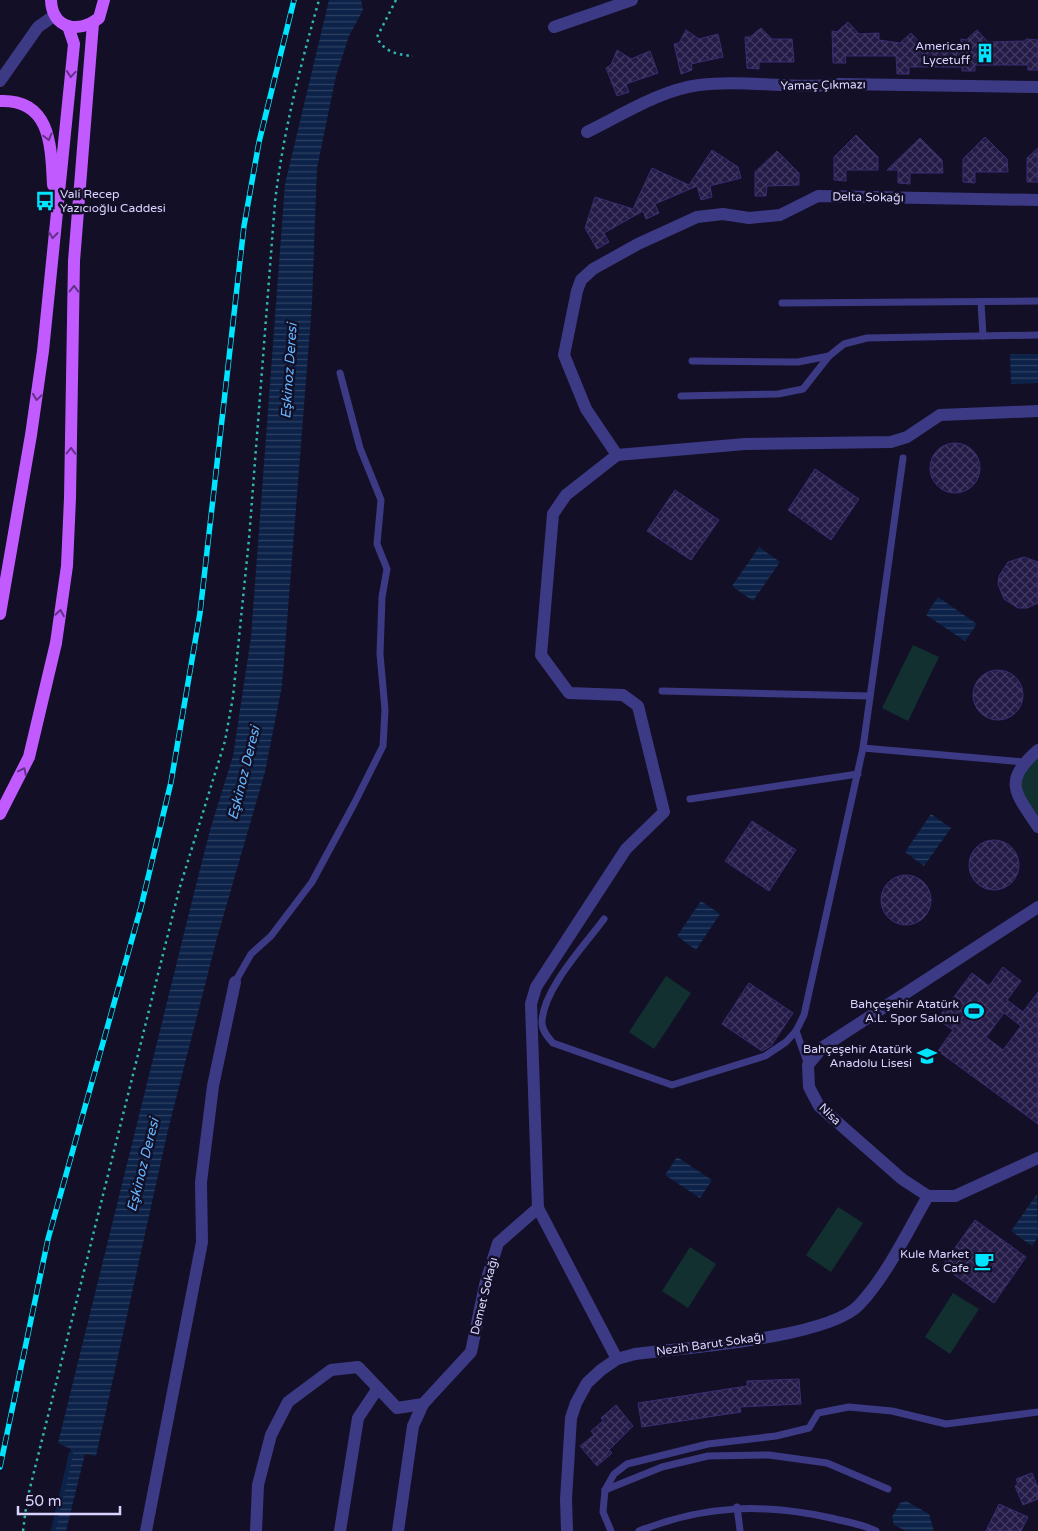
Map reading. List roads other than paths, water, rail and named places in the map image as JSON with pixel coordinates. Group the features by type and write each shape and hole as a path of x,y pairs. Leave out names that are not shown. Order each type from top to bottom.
{"main road":[{"path":"0,614 40,369 74,44 68,26 55,15 51,0"},
{"path":"68,26 85,27 93,23 99,18 104,0"},
{"path":"0,814 30,757 56,644 67,566 74,261 93,23"},
{"path":"0,102 21,103 30,107 44,124 52,152 56,204"}],"street":[{"path":"554,27 632,0"},
{"path":"0,80 38,27 55,15"},
{"name":"Yamaç Çıkmazı","path":"587,132 670,92 698,85 736,83 813,88 840,84 1038,87"},
{"name":"Delta Sokağı","path":"617,456 586,409 564,355 577,291 582,280 593,270 638,244 697,217 723,214 749,218 780,215 818,196 1038,200"},
{"path":"567,1531 566,1499 571,1418 587,1383 617,1359 538,1208 531,1004 536,987 626,849 664,812 638,706 623,695 569,693 542,655 552,514 566,494 617,456 745,444 891,442 907,437 940,415 1038,411"},
{"path":"1038,750 1024,762 1016,776 1015,792 1038,827"},
{"path":"808,1065 823,1047 1038,907"},
{"path":"146,1531 202,1242 201,1182 203,1163 213,1086 235,982"},
{"name":"Nisa","path":"808,1065 809,1087 819,1106 902,1179 928,1196"},
{"path":"928,1196 955,1196 1038,1158"},
{"name":"Nezih Barut Sokağı","path":"617,1359 776,1336 838,1319 858,1306 879,1279 928,1196"},
{"name":"Demet Sokağı","path":"398,1531 407,1455 413,1426 423,1404 471,1352 485,1285 498,1243 538,1208"},
{"path":"256,1531 258,1485 270,1435 288,1402 331,1370 358,1367 397,1408 423,1404"},
{"path":"340,1531 358,1418 378,1388"}],"lane":[{"path":"782,303 1038,301"},
{"path":"981,302 983,336"},
{"path":"681,396 778,394 803,389 829,356 844,344 867,338 1038,335"},
{"path":"692,361 798,362 829,356"},
{"path":"235,982 251,954 271,936 312,882 354,804 382,746 385,710 380,654 382,597 387,569 377,544 381,500 360,448 340,373"},
{"path":"604,919 553,989 545,1008 542,1024 544,1033 553,1043 672,1085 765,1056 786,1042 796,1031 804,1015 864,748 903,458"},
{"path":"662,691 870,696"},
{"path":"864,748 1024,762"},
{"path":"690,799 858,774"},
{"path":"796,1031 808,1065"},
{"path":"611,1531 603,1512 605,1490 614,1474 627,1464 708,1444 776,1436 808,1428 818,1413 849,1407 892,1411 946,1424 1038,1412"},
{"path":"605,1490 662,1467 708,1456 769,1455 827,1463 888,1489"},
{"path":"737,1507 739,1531"},
{"path":"639,1531 666,1520 737,1507 799,1511 876,1531"}],"water":[{"path":"329,0 361,0 363,10 349,36 336,76 317,168 312,304 282,686 265,772 217,938 168,1130 96,1456 85,1454 66,1531 54,1531 71,1449 58,1443 210,830 233,756 251,637 285,184"},
{"path":"1010,354 1038,354 1038,383 1011,384"},
{"path":"759,547 780,562 753,601 732,586"},
{"path":"938,597 977,624 965,641 926,615"},
{"path":"931,814 951,828 924,866 905,852"},
{"path":"701,901 720,914 696,950 677,936"},
{"path":"677,1157 712,1180 700,1198 665,1175"},
{"path":"1037,1194 1038,1237 1032,1246 1011,1231"},
{"path":"906,1501 929,1514 934,1531 906,1531 894,1525 892,1517 900,1503"}],"waterway":[{"name":"Eşkinoz Deresi","path":"53,1531 71,1454"}],"railway":[{"path":"0,1467 48,1239 141,907 171,782 200,613 244,226 259,142 294,0"}],"place":[{"name":"American Lycetuff","path":"985,53"},
{"name":"Vali Recep Yazıcıoğlu Caddesi","path":"45,201"},
{"name":"Bahçeşehir Atatürk A.L. Spor Salonu","path":"974,1011"},
{"name":"Bahçeşehir Atatürk Anadolu Lisesi","path":"927,1056"},
{"name":"Kule Market & Cafe","path":"984,1261"}]}
